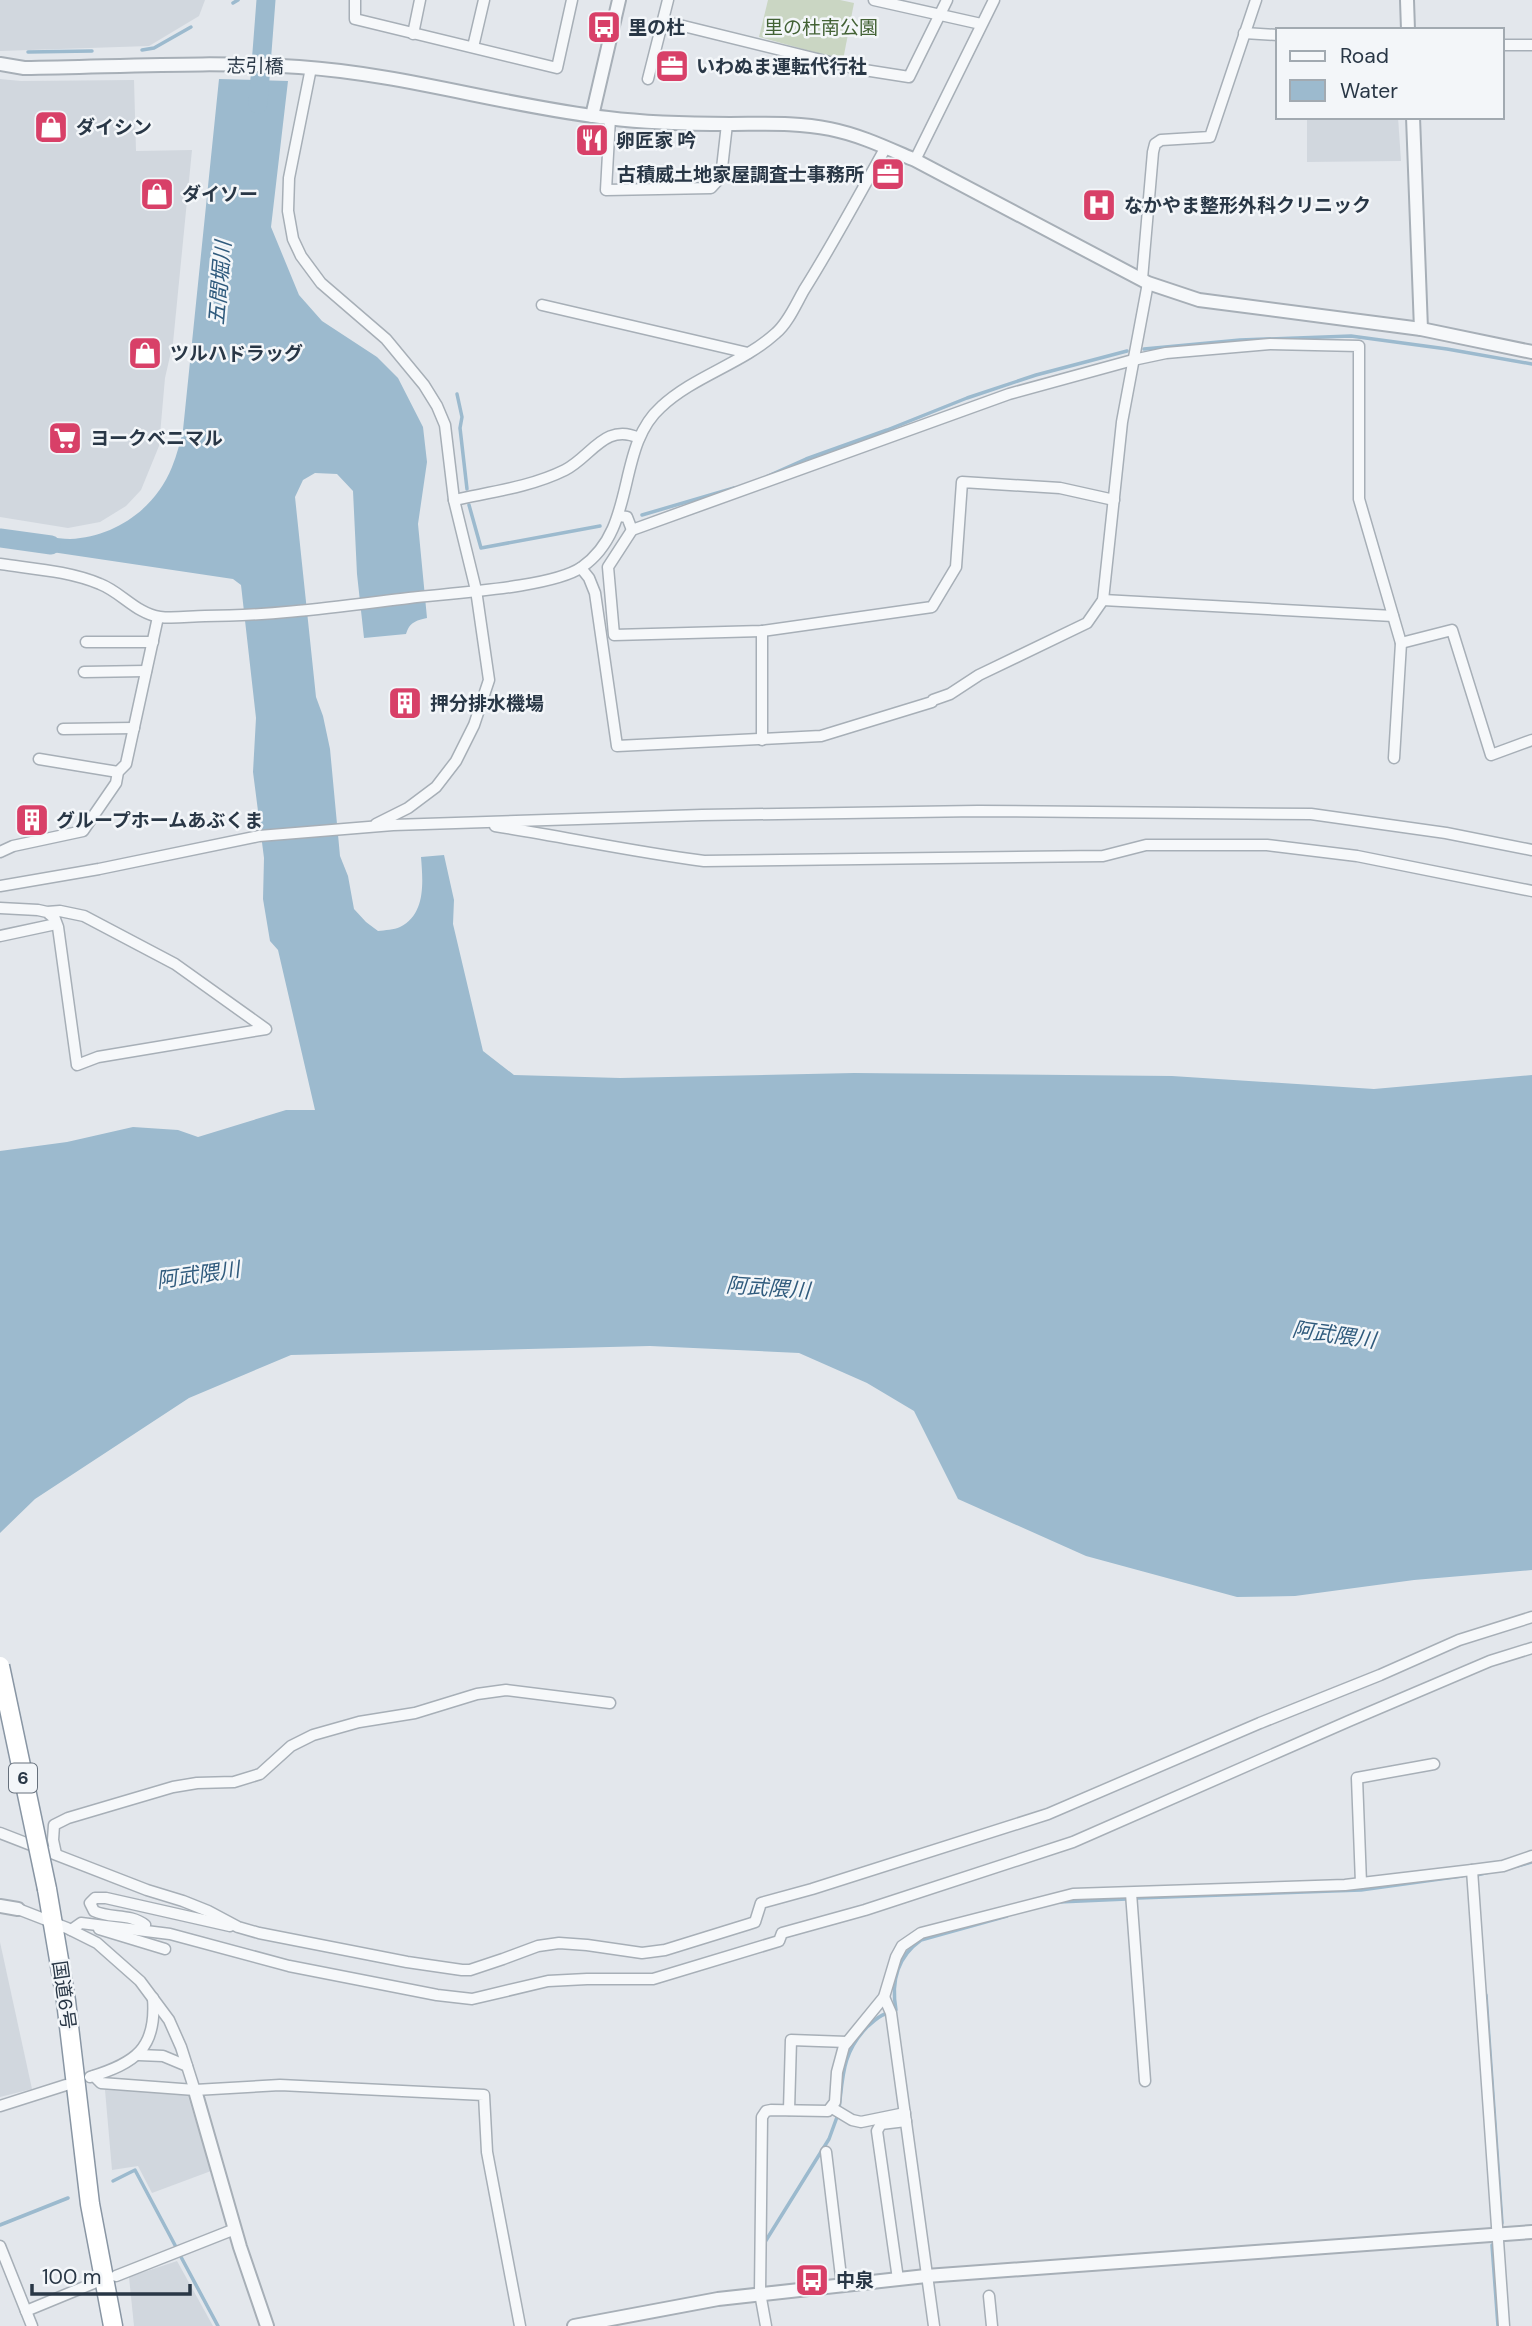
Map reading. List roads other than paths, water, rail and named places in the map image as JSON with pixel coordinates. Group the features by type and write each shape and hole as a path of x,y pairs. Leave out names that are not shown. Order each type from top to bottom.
{"highway":[{"name":"国道6号","path":"0,1667 47,1889 67,2014 90,2204 113,2326"}],"street":[{"path":"355,0 355,19 556,68 568,1"},
{"path":"413,34 420,0"},
{"path":"473,47 484,0"},
{"path":"592,116 619,0"},
{"path":"648,79 668,0"},
{"path":"874,0 981,24"},
{"path":"663,21 858,69 909,77 947,0"},
{"path":"915,160 994,0"},
{"path":"582,568 594,593 617,746 821,736 932,702 979,675 1087,623 1103,600 1122,422 1145,281 1153,152 1155,145 1161,140 1210,137 1256,0"},
{"path":"1407,0 1408,28"},
{"path":"1244,33 1276,35"},
{"path":"1504,45 1532,45"},
{"name":"志引橋","path":"0,64 24,68 210,65 305,67 403,79 545,109 592,116 812,126 843,132 915,160 1145,281 1199,300 1420,329 1532,352"},
{"path":"305,67 289,178 288,211 293,239 301,256 321,284 386,339 424,385 437,406 445,425 454,500 489,680 474,725 456,761 436,787 408,808 370,826"},
{"path":"610,118 606,190 711,188 721,177 727,124"},
{"path":"1412,119 1420,329"},
{"path":"0,564 75,575 104,585 142,610 158,617 234,616 472,591 538,582 582,568 601,550 619,516 639,438 649,420 661,406 693,384 748,353 778,332 822,262 886,147"},
{"path":"542,305 748,353"},
{"path":"1114,500 1060,488 962,482 956,567 932,607 762,631 614,635 608,567 632,530 1009,394 1133,360 1166,353 1270,344 1359,346 1359,499 1401,643 1394,758"},
{"path":"454,500 525,484 566,469 610,435 627,433 639,438"},
{"path":"619,516 627,517 632,530"},
{"path":"1103,600 1393,616"},
{"path":"0,852 13,846 83,831 116,783 118,772 126,764 158,617"},
{"path":"1401,643 1452,630 1491,755 1532,740"},
{"path":"762,631 762,740"},
{"path":"86,642 153,642"},
{"path":"84,672 146,671"},
{"path":"63,729 134,728"},
{"path":"39,759 118,772"},
{"path":"0,887 259,836 370,826 702,815 978,811 1311,814 1446,833 1532,850"},
{"path":"467,822 648,854 704,861 1103,856 1146,845 1267,845 1357,856 1532,891"},
{"path":"0,908 60,911 84,916 163,958 267,1029 98,1057 77,1065 56,924 47,912"},
{"path":"0,936 56,924"},
{"path":"143,1929 145,1925 141,1921 102,1914 94,1911 90,1903 95,1898 106,1898 259,1933 462,1970 470,1970 538,1946 559,1943 642,1953 665,1950 755,1922 761,1903 1048,1814 1459,1640 1532,1616"},
{"path":"71,1930 81,1923 143,1929 196,1940 289,1966 424,1993 472,1999 548,1981 653,1979 779,1941 782,1933 865,1910 1073,1842 1489,1661 1532,1648"},
{"path":"56,1854 54,1825 68,1818 173,1787 234,1782 260,1774 290,1746 332,1728 415,1713 477,1693 506,1690 610,1703"},
{"path":"1361,1883 1357,1778 1434,1764"},
{"path":"0,1833 138,1887 208,1911 238,1927"},
{"path":"766,2326 760,2294 762,2117 766,2111 828,2111 832,2108 835,2102 839,2059 847,2042 884,1997 902,1946 921,1933 1073,1894 1273,1889 1361,1883 1503,1866 1532,1856"},
{"path":"1472,1870 1504,2326"},
{"path":"1131,1893 1145,2081"},
{"path":"0,1906 18,1909 97,1943 153,1997 169,2020 187,2066 267,2326"},
{"path":"88,1924 165,1949"},
{"path":"153,1997 153,2021 145,2046 127,2063 92,2076 101,2083 195,2092 281,2085 484,2095 487,2152 520,2326"},
{"path":"884,1997 891,2013 934,2326"},
{"path":"789,2110 791,2040 847,2042"},
{"path":"139,2054 163,2056 187,2066"},
{"path":"0,2106 65,2085"},
{"path":"832,2108 852,2120 861,2122 905,2117"},
{"path":"898,2279 877,2131 881,2124 905,2117"},
{"path":"826,2152 842,2286"},
{"path":"116,2276 235,2229"},
{"path":"581,2325 760,2294 926,2276 1532,2232"},
{"path":"0,2246 32,2326"},
{"path":"26,2311 94,2283"},
{"path":"986,2304 992,2326"}],"water":[{"name":"阿武隈川","path":"219,79 288,81 271,227 299,295 322,321 377,357 398,378 423,427 427,462 418,524 427,618 414,623 406,634 364,638 357,574 353,491 337,474 315,473 303,480 295,497 316,697 330,749 340,856 348,876 354,909 378,931 400,927 415,914 419,906 422,887 421,857 444,855 454,900 453,924 483,1051 514,1075 620,1078 854,1073 1172,1076 1374,1089 1532,1075 1532,1570 1414,1580 1295,1596 1237,1597 1086,1556 958,1499 914,1411 867,1383 799,1353 650,1346 291,1355 189,1398 35,1499 0,1533 0,1151 67,1142 133,1127 178,1130 198,1137 286,1110 315,1110 278,950 270,941 263,899 264,858 253,772 256,718 241,585 233,579 25,548 27,534 70,539 103,533 118,526 132,518 155,496 172,467 183,430"}],"waterway":[{"path":"233,3 238,0"},
{"name":"五間堀川","path":"258,104 266,0"},
{"path":"142,50 154,48 191,27"},
{"path":"28,52 92,51"},
{"path":"1144,349 1240,340 1351,336 1532,364"},
{"path":"768,476 967,398 1036,375 1127,351"},
{"path":"457,394 462,417 460,428 467,489"},
{"path":"642,515 734,488"},
{"path":"469,505 481,548 600,526"},
{"name":"五間堀川","path":"0,538 51,545"},
{"path":"1517,1866 1532,1862"},
{"path":"1477,1879 1477,1875 1489,1872"},
{"path":"1138,1898 1361,1890 1462,1876"},
{"path":"1059,1902 1127,1899"},
{"path":"896,2010 895,1980 901,1962 921,1940 1007,1916"},
{"path":"1486,1995 1502,2223"},
{"path":"839,2109 848,2056 867,2027 885,2014"},
{"path":"765,2242 829,2139 837,2117"},
{"path":"113,2181 135,2170 176,2247"},
{"path":"0,2225 68,2198"},
{"path":"1492,2245 1498,2326"},
{"path":"181,2257 218,2326"}],"place":[{"name":"里の杜","path":"604,27"},
{"name":"いわぬま運転代行社","path":"672,66"},
{"name":"ダイシン","path":"51,127"},
{"name":"卵匠家 吟","path":"592,140"},
{"name":"古積威土地家屋調査士事務所","path":"888,174"},
{"name":"ダイソー","path":"157,194"},
{"name":"なかやま整形外科クリニック","path":"1099,205"},
{"name":"ツルハドラッグ","path":"145,353"},
{"name":"ヨークベニマル","path":"65,438"},
{"name":"押分排水機場","path":"405,703"},
{"name":"グループホームあぶくま","path":"32,820"},
{"name":"中泉","path":"812,2280"}],"park label":[{"name":"里の杜南公園","path":"821,27"}]}
